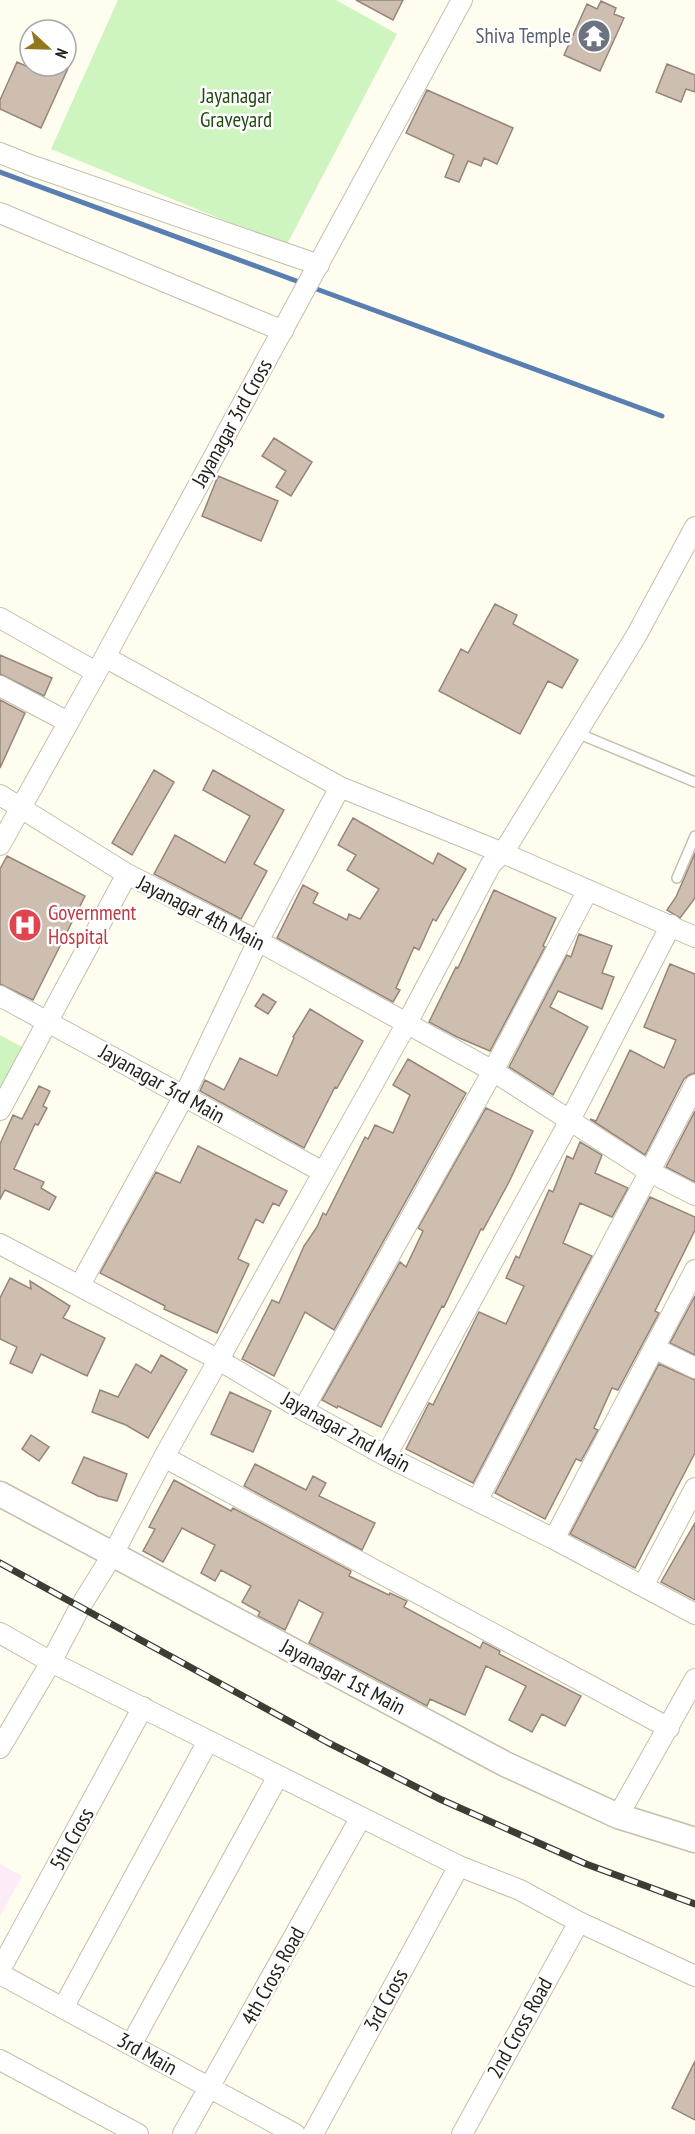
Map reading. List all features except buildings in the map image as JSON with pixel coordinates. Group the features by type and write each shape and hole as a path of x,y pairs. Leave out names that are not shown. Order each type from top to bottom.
{"street":[{"name":"Jayanagar 3rd Cross","path":"0,845 462,0"},
{"path":"0,153 319,265"},
{"path":"0,213 283,331"},
{"path":"0,1748 113,1554 164,1457 407,1023 491,864 503,853 636,636 695,527"},
{"path":"0,618 100,664 340,787 503,853 695,937"},
{"path":"0,686 68,722"},
{"path":"80,1285 184,1096 258,941 340,787"},
{"name":"Jayanagar 4th Main","path":"0,795 127,874 258,941 493,1071 569,1122 650,1172 695,1196"},
{"path":"0,1110 127,874"},
{"path":"303,1410 493,1071 588,890"},
{"path":"386,1456 569,1122 671,925"},
{"name":"Jayanagar 3rd Main","path":"0,996 323,1172"},
{"path":"477,1501 695,1085"},
{"name":"Jayanagar 2nd Main","path":"0,1244 219,1360 386,1456 554,1539 695,1614"},
{"path":"554,1539 695,1270"},
{"path":"654,1348 695,1368"},
{"path":"164,1457 669,1728"},
{"path":"643,1586 695,1488"},
{"name":"Jayanagar 1st Main","path":"0,1494 505,1764 618,1816 695,1840"},
{"path":"0,1633 51,1662 459,1866 520,1890 579,1922 695,1976"},
{"path":"618,1816 695,1679"},
{"name":"5th Cross","path":"0,1972 143,1707"},
{"path":"63,2008 208,1741"},
{"path":"131,2045 278,1776"},
{"name":"4th Cross Road","path":"183,2134 361,1817"},
{"name":"3rd Cross","path":"313,2134 459,1866"},
{"name":"2nd Cross Road","path":"462,2134 579,1922"},
{"name":"3rd Main","path":"0,1972 295,2134"},
{"path":"0,2060 138,2134"}],"lane":[{"path":"577,733 695,782"},
{"path":"677,878 695,836"}],"shaded area":[{"path":"0,1864 22,1876 0,1916"}],"green space":[{"name":"Jayanagar Graveyard","path":"118,0 336,0 397,34 286,246 51,149"},
{"path":"0,1035 37,1055 0,1123"}],"waterway":[{"path":"0,172 302,283"},
{"path":"311,287 662,416"}],"railway":[{"path":"0,1563 327,1742 442,1800 586,1864 695,1904"}],"place":[{"name":"Shiva Temple","path":"594,36"},
{"name":"Government Hospital","path":"25,925"}]}
